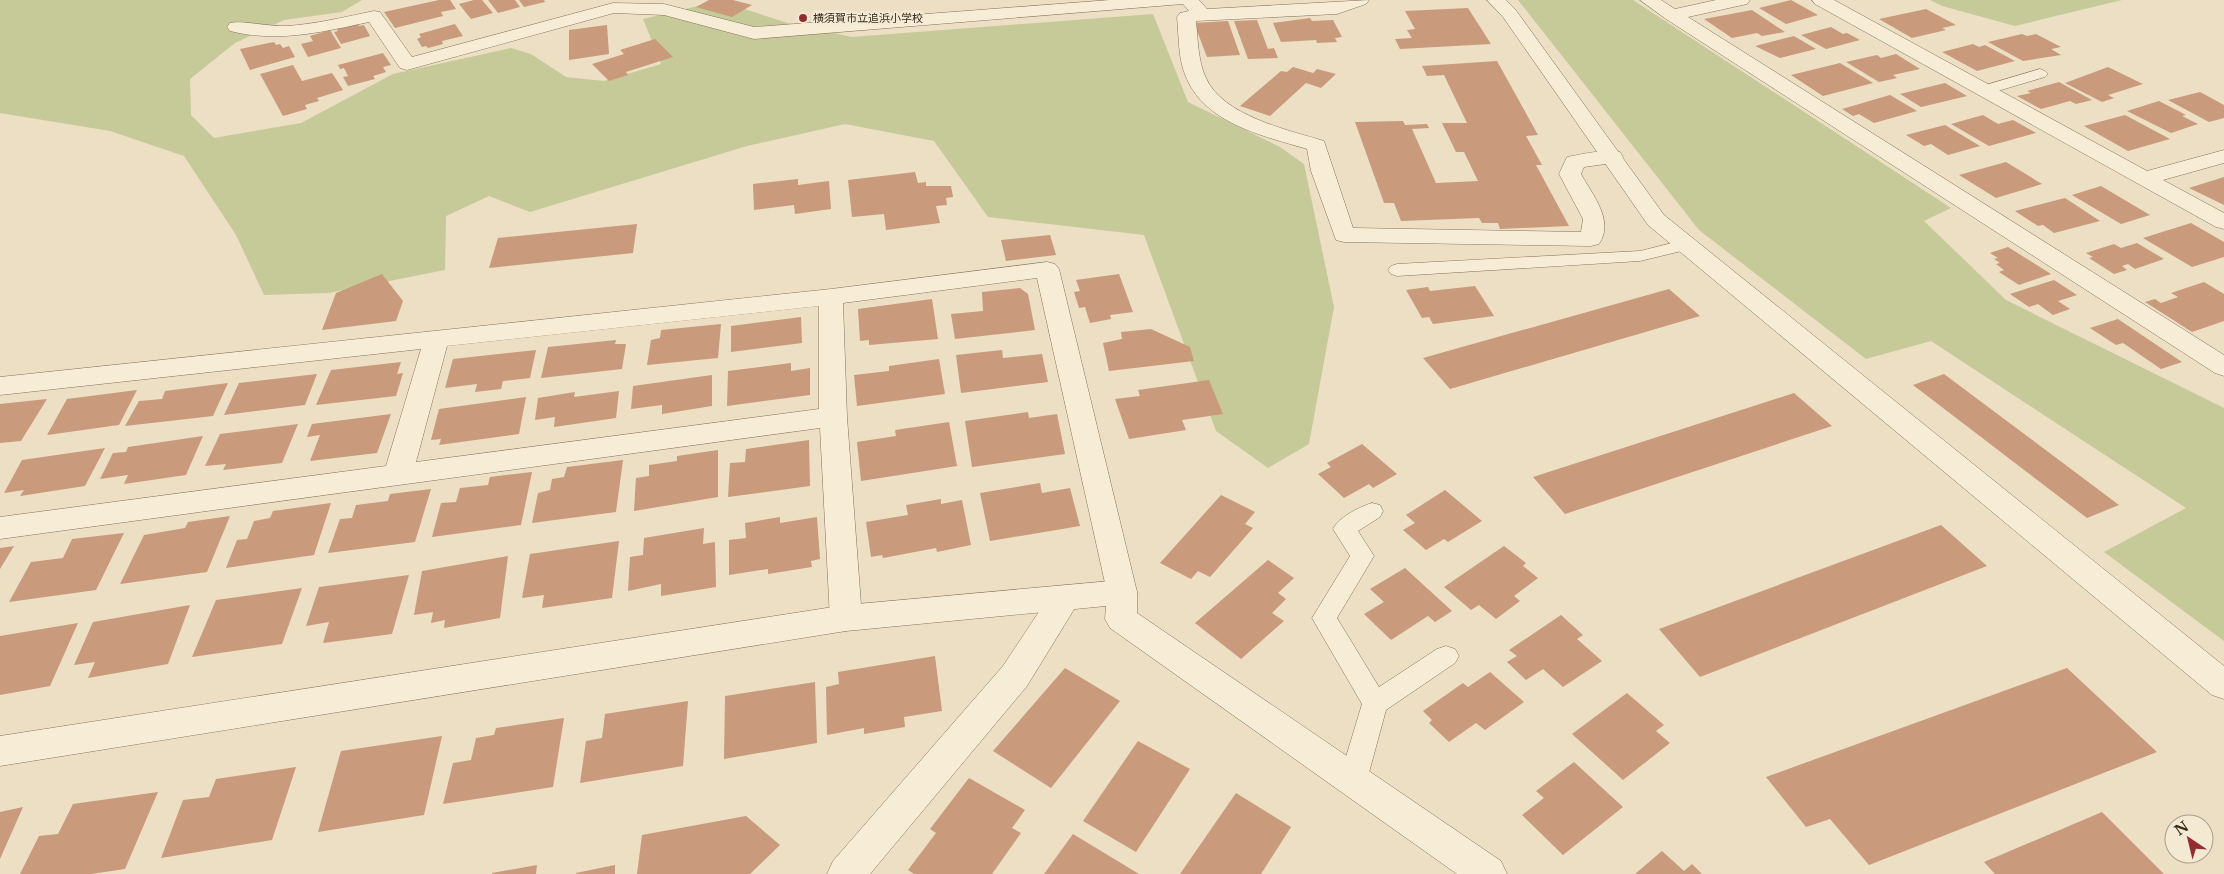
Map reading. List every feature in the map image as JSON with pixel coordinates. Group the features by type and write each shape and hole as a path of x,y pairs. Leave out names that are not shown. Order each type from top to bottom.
{"street":[{"path":"236,27 253,32 310,30 374,16 406,64 613,8 636,6 673,4 745,32 754,33 1179,0"},
{"path":"1360,0 1337,9 1196,7 1186,17 1196,78 1208,98 1226,111 1250,122 1317,146 1322,171 1344,235 1591,239 1594,219 1570,174 1575,162 1612,158"},
{"path":"1496,0 1509,13 1656,220 1688,244 2224,685"},
{"path":"1649,0 2224,367"},
{"path":"1672,14 1741,0"},
{"path":"1820,0 2224,222"},
{"path":"2145,178 2224,156"},
{"path":"0,386 831,297 1047,269 1122,592 1121,619 1488,874"},
{"path":"831,297 833,417 846,618"},
{"path":"398,475 437,338"},
{"path":"0,528 833,417"},
{"path":"0,751 846,618 1122,592"},
{"path":"846,874 1015,676 1064,598"}],"lane":[{"path":"1984,90 2040,74"},
{"path":"1397,270 1640,256 1688,244"},
{"path":"1372,511 1344,529 1362,556 1324,618 1375,703"},
{"path":"1354,780 1375,703 1446,656"}],"green space":[{"path":"0,0 362,0 342,12 284,20 235,43 190,79 191,115 214,138 301,123 393,74 511,48 531,54 566,77 604,81 661,64 643,19 719,1 788,23 852,37 1153,14 1188,102 1280,147 1304,164 1334,307 1309,444 1268,468 1216,431 1144,235 988,217 934,141 845,124 747,146 530,212 489,196 446,216 445,270 328,293 264,295 236,235 184,156 110,131 0,113"},
{"path":"1518,0 1633,0 1951,208 1924,221 2006,300 2224,408 2224,641 2104,552 2186,508 1931,341 1866,359 1699,230"},
{"path":"1930,0 2122,0 2015,26 1942,6"}],"building":[{"path":"439,0 450,0 456,9 441,12 443,16 395,28 384,12"},
{"path":"482,0 493,13 471,19 459,4"},
{"path":"488,0 515,0 520,7 498,13"},
{"path":"519,0 544,0 545,2 524,7"},
{"path":"709,0 733,0 752,5 732,17 696,7"},
{"path":"1791,0 1818,15 1786,24 1759,8"},
{"path":"1468,8 1491,44 1400,49 1395,39 1412,38 1407,30 1415,29 1405,11"},
{"path":"1926,9 1956,25 1942,28 1946,30 1912,38 1879,19"},
{"path":"1752,10 1785,32 1762,36 1757,33 1732,38 1704,19"},
{"path":"1310,18 1312,21 1333,20 1342,37 1335,38 1337,42 1317,43 1316,40 1281,42 1273,23"},
{"path":"1257,20 1268,49 1274,48 1278,58 1248,59 1234,21"},
{"path":"1228,21 1240,55 1207,57 1194,23"},
{"path":"357,22 359,26 364,25 370,36 341,44 334,32 338,31 336,28"},
{"path":"455,24 463,36 442,41 443,44 428,48 426,46 422,47 417,39 421,37 419,34"},
{"path":"607,25 609,54 569,60 569,30"},
{"path":"1831,27 1860,40 1826,49 1801,35"},
{"path":"330,30 341,48 308,57 301,44 313,41 310,36"},
{"path":"2022,34 2027,36 2036,34 2061,47 2051,49 2061,55 2023,61 1988,42"},
{"path":"1794,36 1816,49 1780,58 1755,46"},
{"path":"655,39 673,57 626,72 628,75 609,81 592,64 624,54 620,50"},
{"path":"274,42 276,45 280,44 283,48 289,46 295,57 250,70 240,49"},
{"path":"1973,44 1979,47 1985,45 2015,61 1977,71 1942,52"},
{"path":"383,53 391,65 383,67 386,72 373,76 375,79 348,86 343,77 348,76 344,68 340,69 338,65"},
{"path":"1896,54 1920,69 1893,75 1897,78 1879,82 1846,62 1877,55 1881,58"},
{"path":"1497,61 1538,135 1526,136 1542,165 1536,165 1569,226 1500,229 1498,223 1482,223 1479,218 1401,221 1394,203 1384,203 1355,122 1403,121 1405,125 1427,124 1429,128 1412,129 1436,183 1478,181 1464,152 1456,152 1442,123 1467,123 1444,75 1427,76 1422,66"},
{"path":"1840,63 1873,83 1823,96 1791,75"},
{"path":"293,65 302,81 332,73 343,90 317,98 319,101 305,105 307,109 283,116 260,74"},
{"path":"1293,67 1313,73 1317,69 1336,74 1321,88 1306,83 1270,116 1240,106 1281,71 1287,72"},
{"path":"2108,67 2143,84 2108,95 2114,98 2102,102 2065,83"},
{"path":"2059,82 2092,100 2076,104 2070,101 2041,109 2017,96 2031,93 2027,91"},
{"path":"1945,83 1967,96 1921,107 1900,94"},
{"path":"2200,92 2224,105 2224,118 2209,122 2168,100"},
{"path":"1890,95 1917,111 1874,123 1859,114 1853,116 1842,109"},
{"path":"2159,101 2186,115 2182,116 2198,124 2171,133 2127,111"},
{"path":"1983,115 1998,124 2013,120 2036,133 1989,146 1951,124"},
{"path":"2125,115 2170,139 2128,151 2084,126"},
{"path":"1945,125 1980,146 1948,155 1931,144 1924,146 1906,135"},
{"path":"2006,162 2042,184 1996,198 1959,175"},
{"path":"915,172 918,183 926,182 926,186 951,186 953,197 946,198 947,205 936,206 940,223 886,230 884,214 852,217 848,180"},
{"path":"2224,177 2224,205 2189,188"},
{"path":"798,179 798,185 829,181 831,209 795,214 794,205 754,210 753,184"},
{"path":"2101,186 2150,215 2121,224 2072,195"},
{"path":"2065,198 2100,221 2054,233 2043,225 2038,226 2015,211"},
{"path":"2191,223 2224,242 2224,257 2192,267 2143,238"},
{"path":"637,224 633,253 489,268 498,238"},
{"path":"1050,235 1056,255 1006,261 1001,240"},
{"path":"2137,243 2164,259 2135,269 2128,264 2122,266 2127,270 2114,274 2089,258 2093,257 2086,253 2114,244 2121,248"},
{"path":"2008,247 2051,274 2019,285 1999,272 2004,270 1996,264 2000,263 1994,259 1998,258 1990,253"},
{"path":"382,274 403,301 396,321 322,330 336,293"},
{"path":"1119,274 1133,312 1110,315 1111,319 1090,323 1085,307 1079,308 1074,292 1080,291 1076,280"},
{"path":"2054,280 2077,295 2058,301 2070,309 2053,315 2038,304 2029,307 2010,294"},
{"path":"2204,282 2224,294 2224,321 2192,332 2145,302 2155,299 2161,303 2178,297 2171,293"},
{"path":"1475,286 1494,316 1433,324 1429,317 1422,318 1406,290 1428,287 1430,291"},
{"path":"1020,288 1028,294 1035,330 955,339 951,314 983,311 982,292"},
{"path":"1669,289 1700,316 1450,389 1423,358"},
{"path":"932,299 938,339 869,345 869,340 860,341 858,309"},
{"path":"801,317 802,343 731,352 731,326"},
{"path":"2118,319 2182,362 2161,369 2123,343 2116,345 2090,328"},
{"path":"721,324 718,358 647,365 651,340 660,338 661,330"},
{"path":"1151,329 1190,347 1194,361 1109,371 1103,343 1122,339 1121,332"},
{"path":"616,340 615,344 626,344 622,369 541,378 548,347"},
{"path":"536,350 530,378 503,381 501,389 475,392 477,384 445,388 453,359"},
{"path":"1002,350 1003,358 1042,354 1048,382 961,393 956,355"},
{"path":"939,359 945,394 857,406 854,375 889,371 889,366"},
{"path":"401,362 397,374 403,373 396,396 316,405 331,370"},
{"path":"791,363 791,371 810,368 810,395 727,406 728,371"},
{"path":"317,374 305,405 224,415 239,383"},
{"path":"1944,374 2119,505 2087,518 1913,385"},
{"path":"712,375 712,406 662,414 662,405 631,409 633,386"},
{"path":"1209,380 1223,414 1182,420 1186,430 1129,439 1115,399 1140,396 1138,390"},
{"path":"228,383 213,416 125,426 139,401 162,399 165,391"},
{"path":"137,390 119,425 47,435 67,399"},
{"path":"619,391 616,418 554,427 555,417 535,420 538,398 575,392 574,397"},
{"path":"1794,393 1832,426 1565,514 1533,477"},
{"path":"526,397 519,434 439,445 441,439 431,440 439,409"},
{"path":"47,399 21,441 0,443 0,404"},
{"path":"1028,412 1029,418 1057,414 1065,454 972,467 965,421"},
{"path":"391,414 377,453 310,461 320,435 307,437 312,424"},
{"path":"949,422 957,466 861,481 857,442 896,436 895,430"},
{"path":"298,424 282,463 223,470 226,464 205,466 220,434"},
{"path":"203,436 186,475 124,484 128,475 100,479 113,453 126,452 128,447"},
{"path":"809,440 810,486 728,497 730,463 745,462 746,449"},
{"path":"1362,444 1397,474 1373,488 1369,484 1344,498 1318,474 1331,467 1327,463"},
{"path":"105,448 85,486 20,496 24,490 4,493 22,460"},
{"path":"718,450 718,497 634,511 636,478 649,476 649,465 677,461 677,456"},
{"path":"623,460 616,512 532,523 538,493 550,490 552,479 564,477 567,467"},
{"path":"532,472 521,525 432,537 441,503 456,502 460,488 488,485 490,477"},
{"path":"1040,483 1042,493 1070,488 1080,526 990,541 980,493"},
{"path":"431,489 415,542 328,553 340,519 352,518 356,505 388,501 390,494"},
{"path":"1445,490 1482,521 1448,542 1444,539 1426,550 1403,530 1415,523 1406,515"},
{"path":"1221,495 1255,512 1245,524 1253,528 1210,577 1198,571 1191,579 1160,563"},
{"path":"941,499 941,504 962,500 971,545 937,552 936,548 883,558 882,555 871,557 866,522 908,515 906,505"},
{"path":"331,503 314,555 226,568 237,540 247,539 254,521 270,518 273,511"},
{"path":"230,516 207,572 120,584 144,535 185,528 188,522"},
{"path":"780,517 780,523 817,517 820,559 811,561 812,567 768,574 768,569 729,575 729,540 746,538 745,523"},
{"path":"1941,525 1987,566 1700,677 1659,629"},
{"path":"704,528 703,544 715,542 716,587 661,596 661,584 628,591 630,557 643,555 644,538"},
{"path":"124,533 96,590 9,602 31,562 63,558 72,539"},
{"path":"619,541 612,598 542,608 544,595 522,598 530,554"},
{"path":"14,546 0,569 0,548"},
{"path":"1504,546 1526,563 1523,566 1538,578 1514,596 1520,601 1496,619 1479,605 1471,610 1444,587"},
{"path":"508,556 500,618 444,628 445,620 431,623 433,612 414,615 422,571"},
{"path":"1268,560 1294,578 1278,593 1286,599 1272,613 1284,621 1241,659 1195,623"},
{"path":"1405,568 1452,611 1435,622 1428,616 1391,640 1364,614 1384,602 1370,589"},
{"path":"409,575 392,634 323,643 329,622 306,626 319,587"},
{"path":"302,588 282,644 192,657 216,600"},
{"path":"190,605 168,664 88,678 95,662 74,665 93,622"},
{"path":"1561,615 1583,635 1577,639 1602,661 1563,687 1543,669 1526,680 1507,662 1517,656 1509,650"},
{"path":"78,623 50,686 0,695 0,636"},
{"path":"935,656 942,711 904,717 905,727 864,734 864,728 827,735 826,687 839,684 838,672"},
{"path":"1065,668 1120,701 1051,788 993,751"},
{"path":"2067,668 2157,752 1869,865 1830,819 1806,827 1766,777"},
{"path":"1490,672 1524,702 1485,730 1476,723 1449,742 1429,723 1432,720 1423,711 1463,683 1468,687"},
{"path":"815,682 817,743 724,759 725,696"},
{"path":"1627,693 1664,725 1656,731 1670,743 1623,780 1572,734"},
{"path":"688,701 683,766 580,783 586,741 602,738 605,714"},
{"path":"564,718 553,787 443,804 453,763 471,760 476,738 494,735 496,728"},
{"path":"442,736 424,815 318,832 341,751"},
{"path":"1138,741 1190,769 1136,852 1083,821"},
{"path":"1574,762 1623,807 1563,855 1522,815 1544,798 1536,791"},
{"path":"296,767 272,840 161,858 183,800 209,797 216,779"},
{"path":"969,778 1025,810 1012,828 1021,833 992,874 914,874 908,870 936,833 930,829"},
{"path":"158,792 125,869 91,874 20,874 39,836 58,834 73,804"},
{"path":"1236,793 1291,827 1261,874 1180,874"},
{"path":"23,807 0,859 0,812"},
{"path":"2102,812 2164,874 1995,874 1984,862"},
{"path":"746,816 780,845 750,874 637,874 642,835"},
{"path":"1073,834 1139,874 1044,874"},
{"path":"1662,851 1684,871 1692,864 1702,874 1635,874"},
{"path":"537,865 536,874 492,874 492,873"},
{"path":"615,865 615,874 576,874 576,873"}],"place":[{"name":"横須賀市立追浜小学校","path":"803,18"}]}
